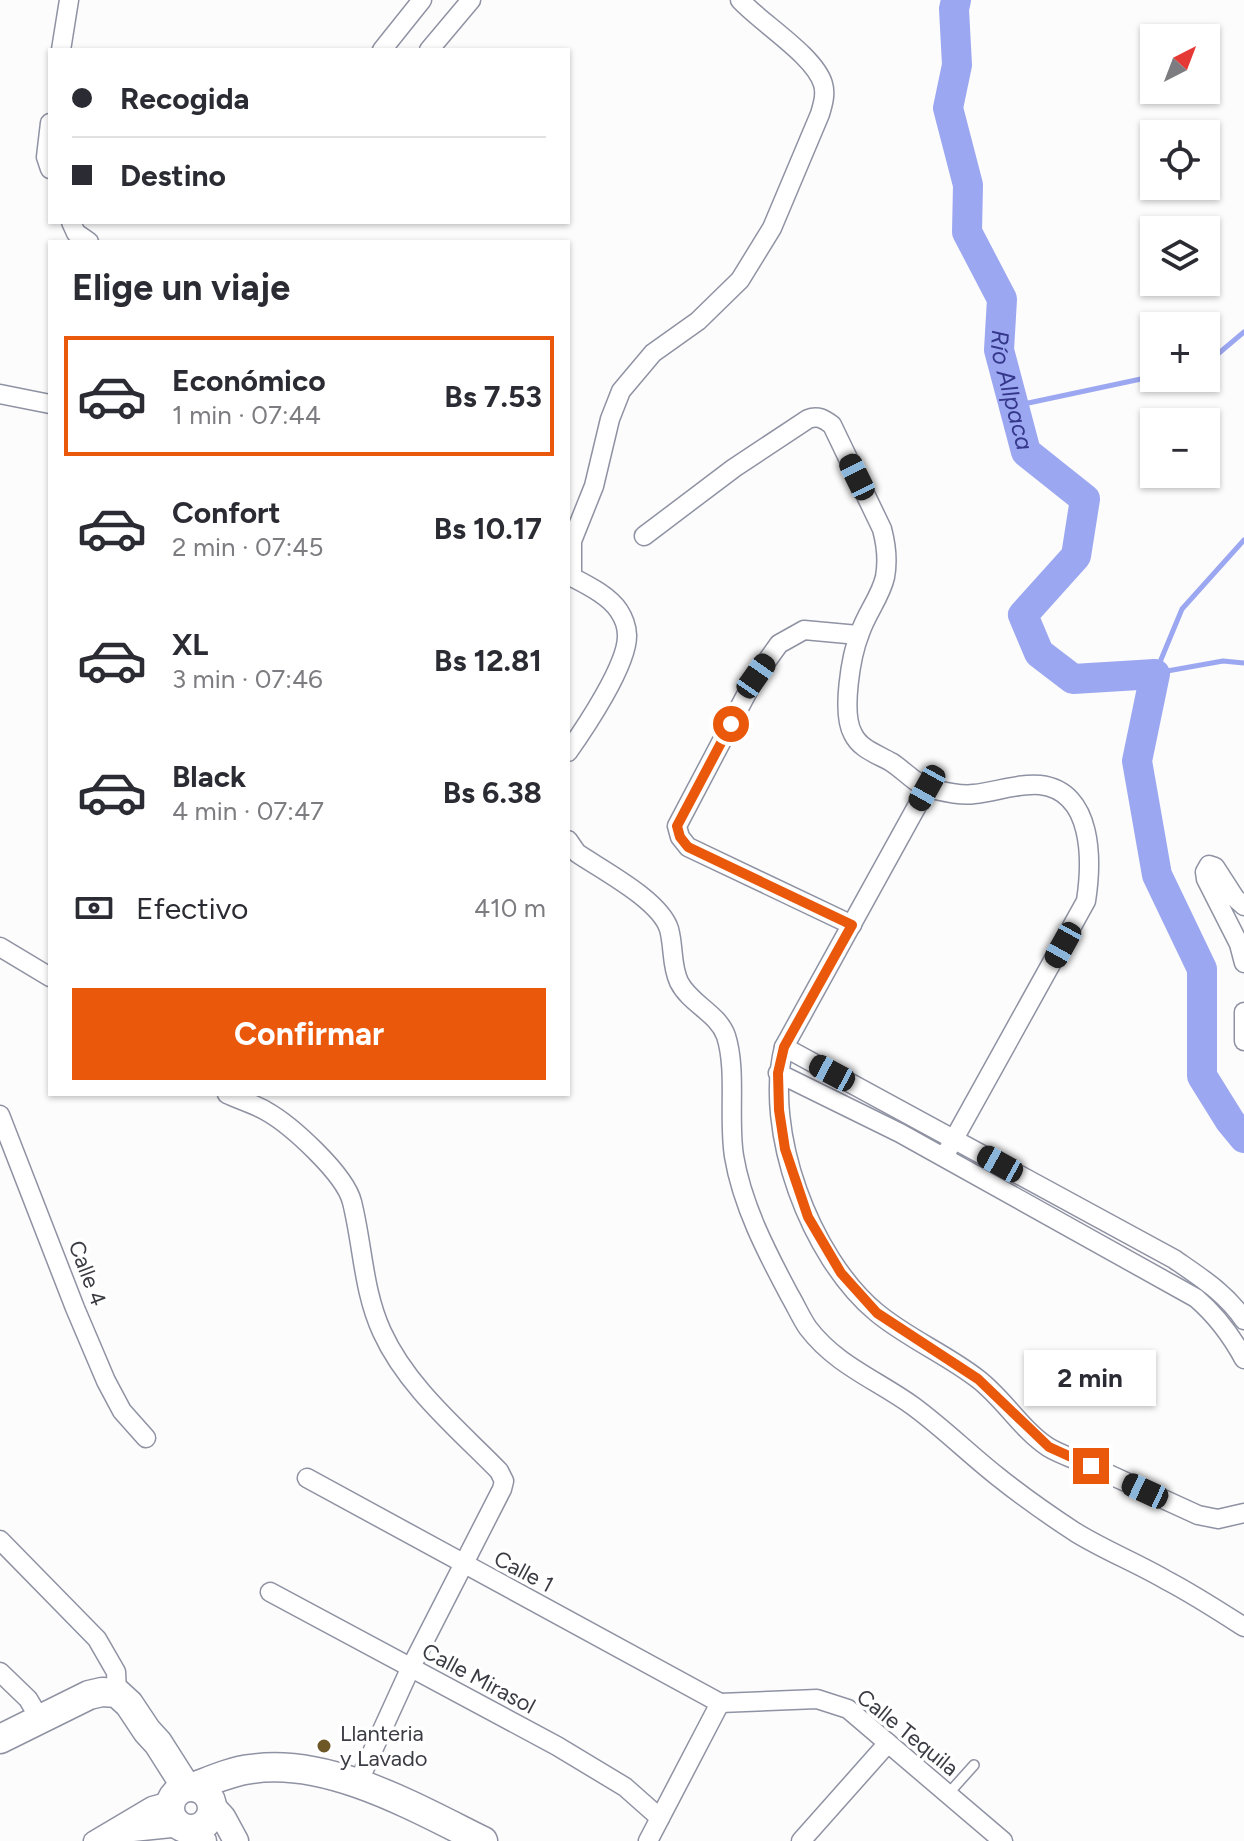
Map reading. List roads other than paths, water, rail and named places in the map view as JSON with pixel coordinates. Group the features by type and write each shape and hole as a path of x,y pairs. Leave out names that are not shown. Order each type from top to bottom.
{"main road":[{"path":"0,1739 89,1695 117,1693 158,1743 193,1808 223,1817 236,1841"},
{"path":"193,1808 251,1769 280,1768 358,1783 448,1833 483,1841"}],"street":[{"path":"61,48 69,0"},
{"path":"384,48 422,0"},
{"path":"431,48 471,0"},
{"path":"570,749 594,715 628,636 619,610 606,598 570,576 576,526 594,486 610,419 621,391 653,353 698,321 740,280 772,228 820,114 824,86 818,73 809,61 740,0"},
{"path":"48,140 48,163"},
{"path":"72,224 76,233 86,240"},
{"path":"0,394 48,404"},
{"path":"644,536 734,468 796,427 815,417 824,419 832,425 882,529 886,546 885,579 858,635 847,705 850,730 859,745 895,764 927,788 970,795 1039,785 1056,789 1069,797 1079,812 1089,852 1086,901 944,1157"},
{"path":"852,925 688,847 680,837 677,826 756,676 779,644 804,630 858,635"},
{"path":"927,788 784,1047 778,1073 779,1110 785,1149 808,1217 841,1273 877,1313 978,1379 1049,1447 1198,1515 1218,1519 1244,1513"},
{"path":"570,843 577,853 658,910 668,925 673,965 679,983 725,1033 730,1053 734,1156 744,1197 777,1272 806,1326 830,1353 951,1434 996,1475 1077,1533 1167,1580 1244,1627"},
{"path":"1244,906 1235,898 1215,867 1209,865 1205,872 1206,879 1239,944 1244,963"},
{"path":"0,947 48,976"},
{"path":"1244,1012 1244,1041"},
{"path":"784,1047 1174,1259 1213,1285 1229,1299 1244,1320"},
{"path":"778,1073 944,1157 1196,1298 1222,1324 1244,1359"},
{"path":"232,1096 279,1119 328,1163 342,1180 352,1200 368,1293 382,1332 400,1363 422,1391 499,1471 504,1481 410,1669 358,1783"},
{"name":"Calle 4","path":"0,1115 106,1381 122,1411 146,1438"},
{"name":"Calle 1","path":"307,1478 720,1703"},
{"path":"1,1537 97,1639 116,1672 117,1693"},
{"name":"Calle Mirasol","path":"270,1592 557,1746 625,1787 660,1818"},
{"path":"0,1672 28,1699 40,1719"},
{"name":"Calle Tequila","path":"720,1703 817,1699 848,1709 1003,1841"},
{"path":"648,1841 720,1703"},
{"path":"801,1841 888,1743"},
{"path":"98,1838 152,1806 193,1808"},
{"path":"98,1838 193,1808"},
{"path":"193,1808 211,1836 219,1828 228,1841"}],"lane":[{"path":"948,1794 974,1765"}],"waterway":[{"name":"Río Allpaca","path":"956,0 957,65 948,108 968,185 967,232 1002,299 999,350 1026,452 1085,499 1076,556 1023,615 1039,653 1073,679 1155,674 1137,761 1157,875 1202,969 1202,1076 1244,1138"},
{"path":"1220,352 1244,332"},
{"path":"1014,406 1140,379"},
{"path":"1155,674 1182,609 1244,540"},
{"path":"1156,673 1223,661 1244,663"}],"place":[{"name":"Llanteria y Lavado","path":"324,1746"}]}
